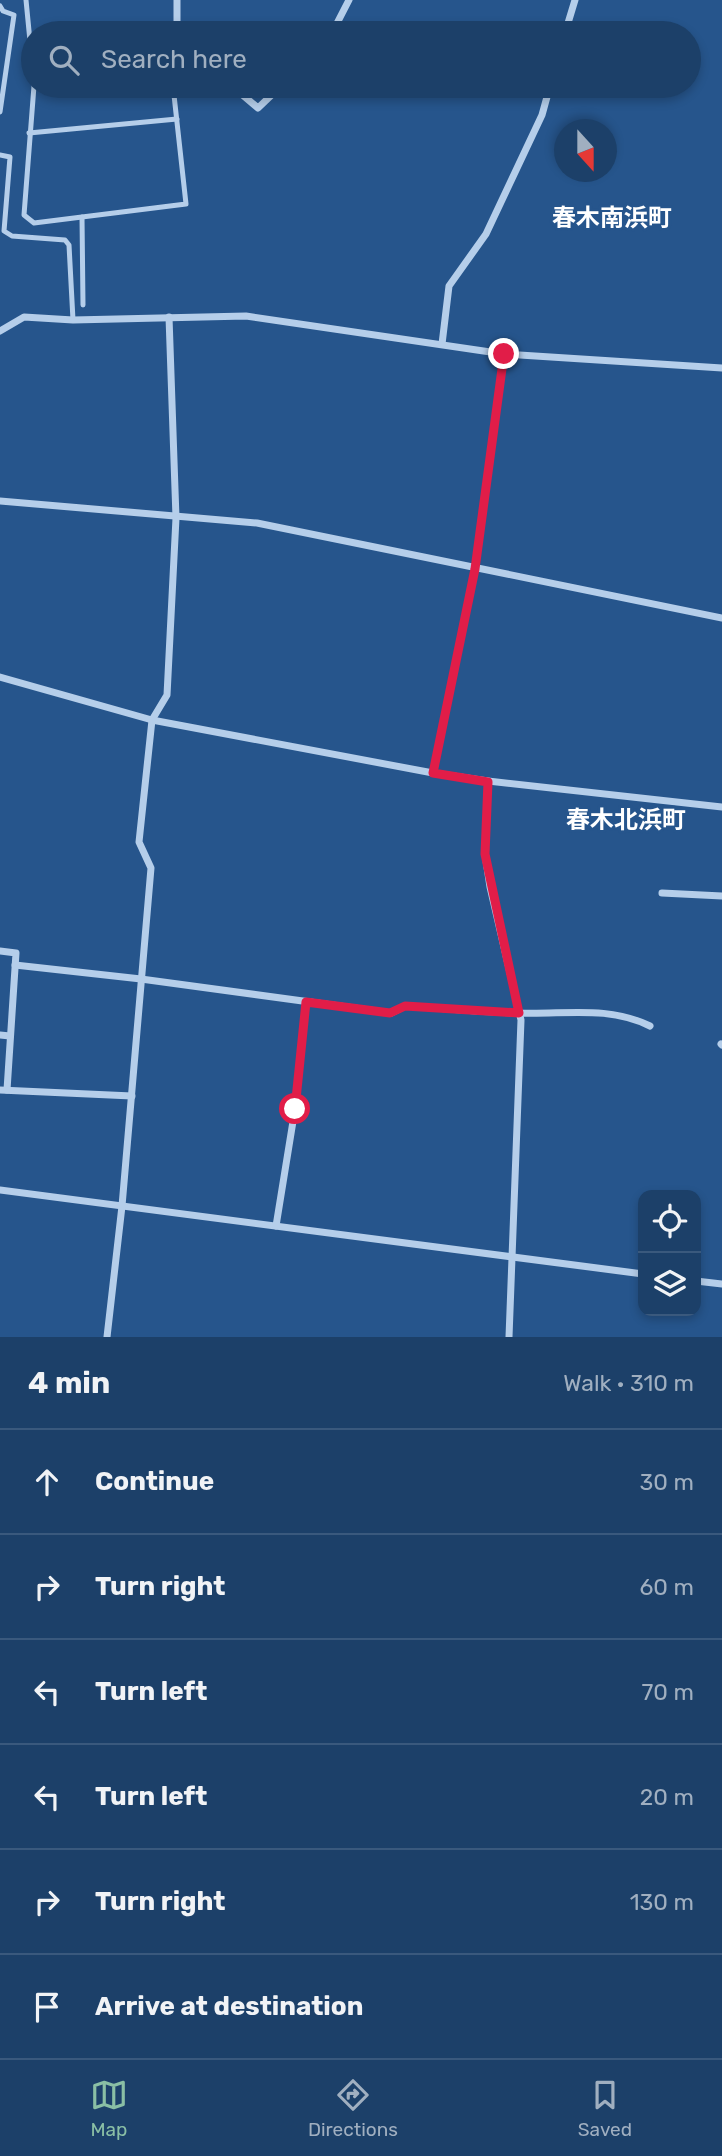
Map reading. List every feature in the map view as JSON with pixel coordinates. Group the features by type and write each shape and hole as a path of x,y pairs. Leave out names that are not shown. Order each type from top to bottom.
{"street":[{"path":"177,0 177,21"},
{"path":"338,21 349,0"},
{"path":"569,21 575,0"},
{"path":"246,98 258,108 268,98"},
{"path":"442,344 449,286 486,234 542,116 547,98"},
{"path":"0,331 24,317 73,320 246,316 504,354 722,368"},
{"path":"107,1337 122,1206 151,868 139,842 152,720 167,695 176,517 169,317"},
{"path":"433,773 475,569 504,354"},
{"path":"0,501 257,523 722,618"},
{"path":"0,677 152,720 433,773 488,782 722,807"},
{"path":"488,782 485,854 521,1020 509,1337"},
{"path":"662,893 722,896"},
{"path":"0,951 16,953 4,1090 132,1096"},
{"path":"15,965 141,979 390,1013 405,1006 519,1013 592,1011 615,1013 650,1026"},
{"path":"276,1226 295,1109 306,1002"},
{"path":"0,1035 10,1036"},
{"path":"0,1190 638,1273"},
{"path":"701,1282 722,1284"}],"lane":[{"path":"26,0 28,21"},
{"path":"0,6 3,11 14,15 0,112"},
{"path":"33,98 24,215 34,223 186,204 174,98"},
{"path":"29,133 177,119"},
{"path":"0,155 10,157 4,231 12,236 65,240 69,246 73,320"},
{"path":"82,217 83,305"}],"district":[{"name":"春木南浜町","path":"612,218"},
{"name":"春木北浜町","path":"626,820"}],"route":[{"path":"295,1109 306,1002 390,1013 405,1006 519,1013 485,854 488,782 433,773 475,569 504,354"}]}
